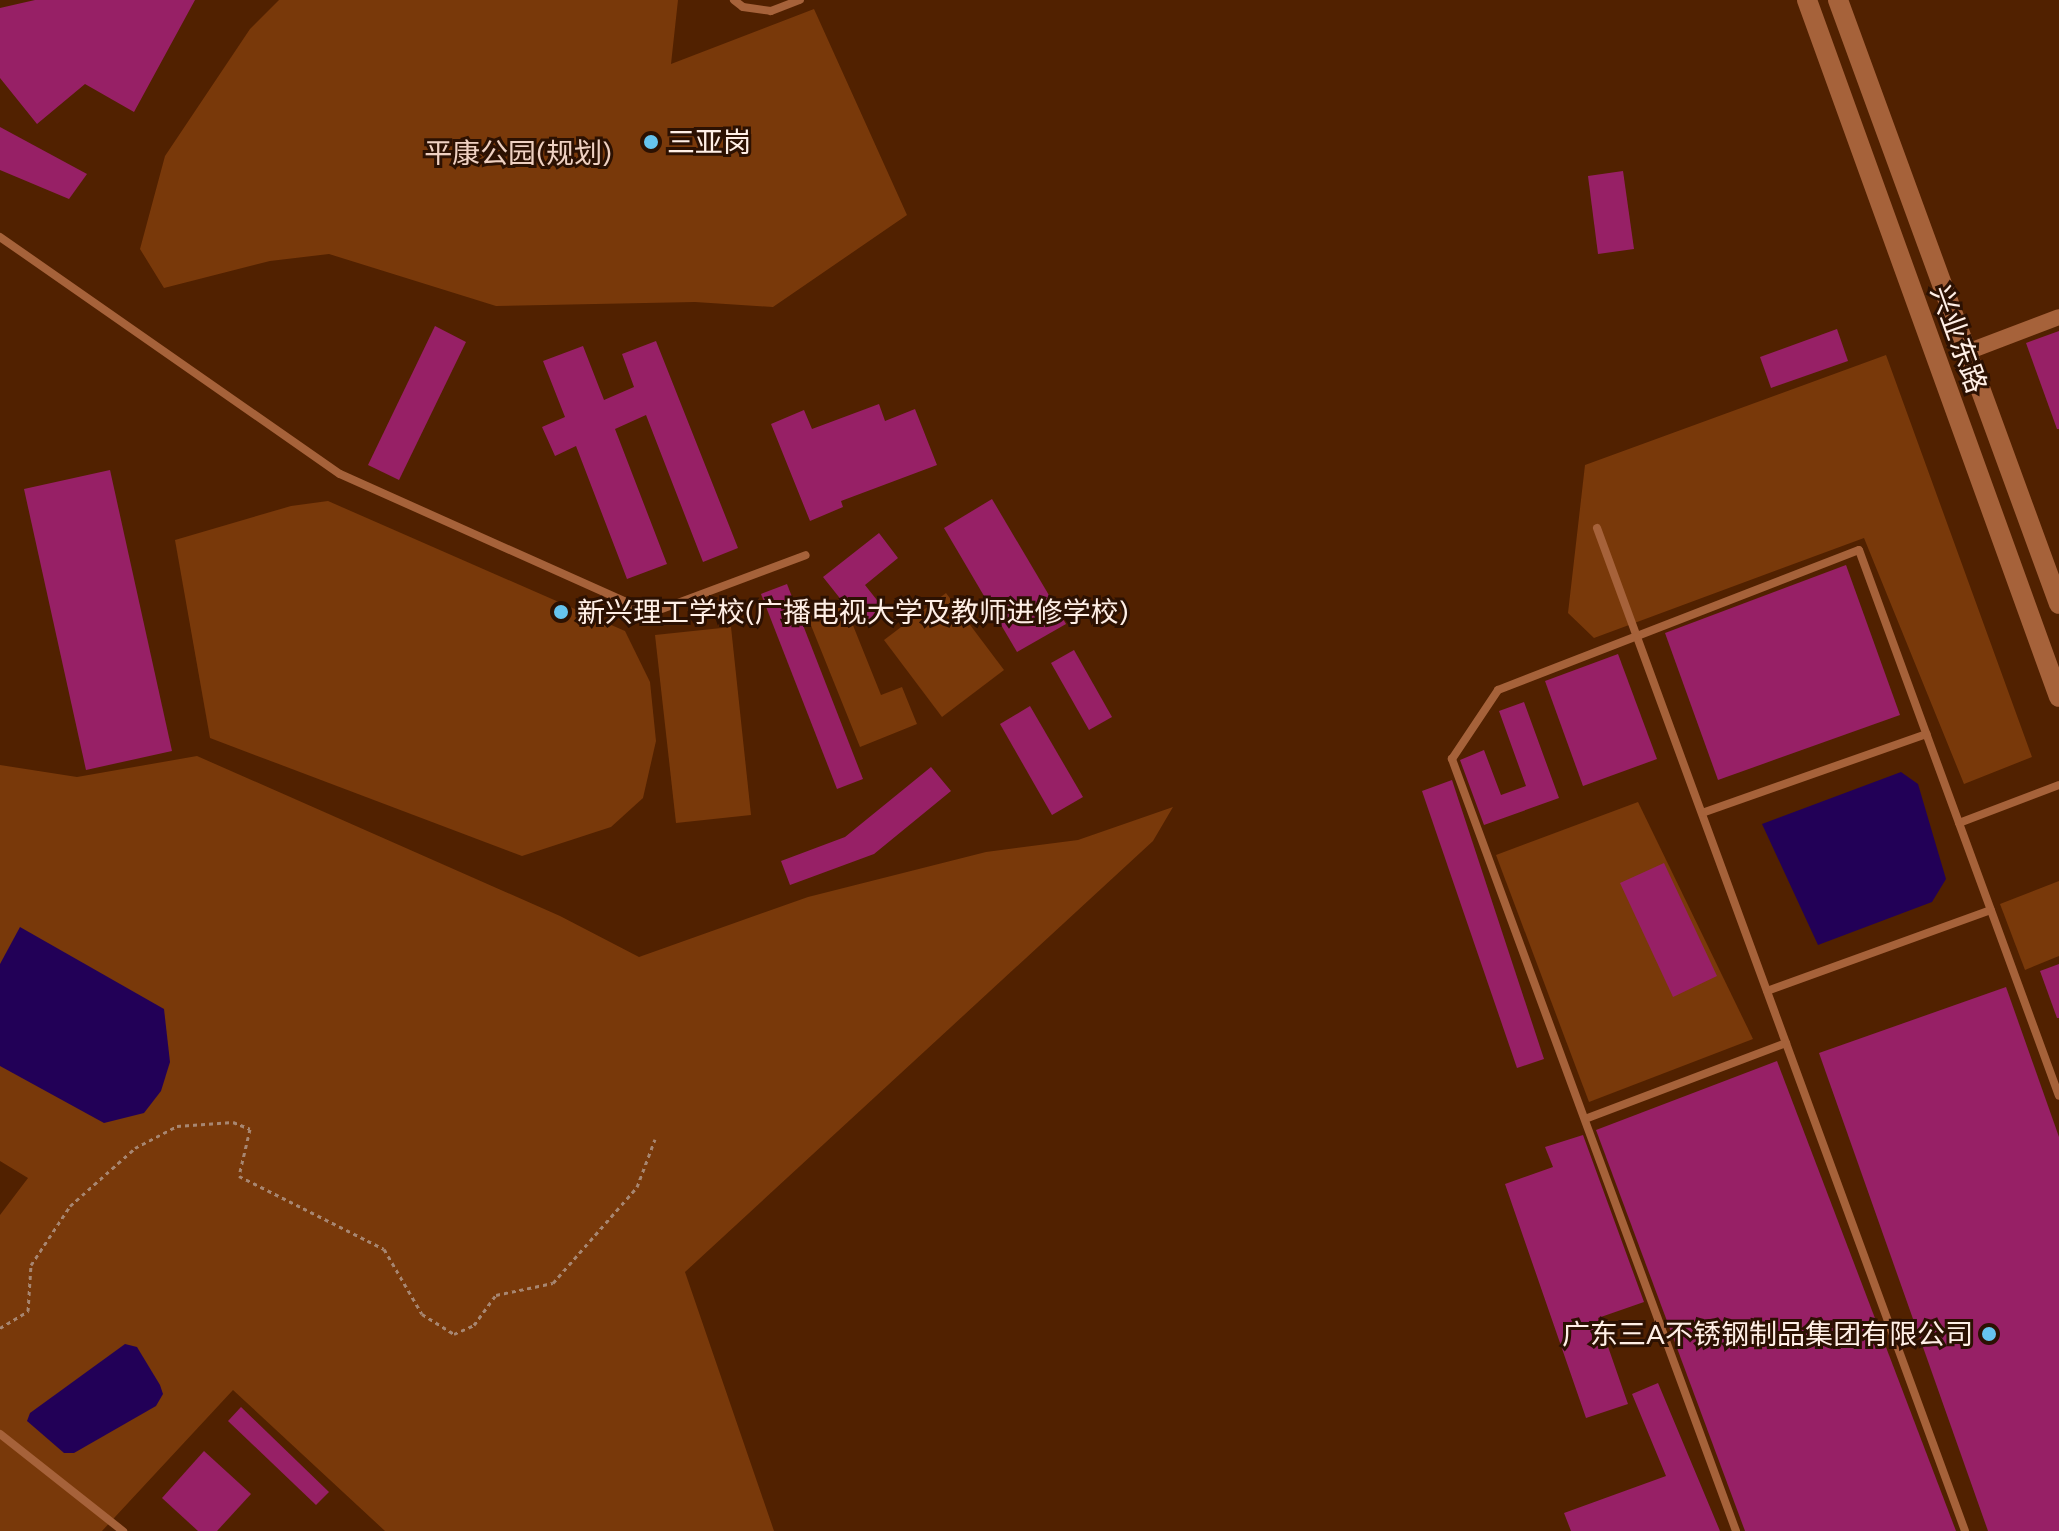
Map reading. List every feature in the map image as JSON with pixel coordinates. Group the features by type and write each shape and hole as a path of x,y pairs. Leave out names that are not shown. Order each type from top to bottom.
{"street":[{"name":"兴业东路","path":"1807,0 2059,697"},
{"name":"兴业东路","path":"1838,0 2059,604"},
{"path":"1967,352 2059,317"}],"lane":[{"path":"734,0 743,7 771,11 800,0"},
{"path":"0,237 340,474 651,613 806,555"},
{"path":"1597,528 1965,1531"},
{"path":"1736,1531 1452,759 1498,690 1859,550 2059,1096"},
{"path":"1702,813 1926,734"},
{"path":"1959,823 2059,785"},
{"path":"1767,991 1991,910"},
{"path":"1585,1119 1786,1043"},
{"path":"0,1434 123,1531"}],"path":[{"path":"0,1328 28,1311 31,1265 70,1206 135,1148 177,1126 233,1122 250,1129 239,1176 384,1249 422,1314 454,1334 474,1325 496,1295 553,1283 637,1187 655,1139"}],"green space":[{"name":"平康公园(规划)","path":"279,0 678,0 671,64 814,9 907,215 773,307 695,302 496,306 329,254 270,261 164,288 140,249 165,156 250,29"},
{"path":"1886,355 2032,757 1964,784 1864,538 1594,638 1568,613 1585,465"},
{"path":"328,501 625,631 650,682 656,741 643,798 611,827 522,856 210,738 175,540 291,506"},
{"path":"946,593 1004,670 942,717 884,640"},
{"path":"842,598 881,695 902,687 917,724 860,747 806,613"},
{"path":"731,627 751,815 676,823 655,635"},
{"path":"197,756 560,916 639,957 808,897 986,852 1078,840 1173,807 1153,841 685,1272 774,1531 385,1531 233,1390 102,1531 0,1531 0,1215 28,1178 0,1161 0,765 77,777"},
{"path":"1638,802 1753,1039 1589,1102 1496,855"},
{"path":"2059,881 2059,956 2025,970 2000,904"}],"shaded area":[{"path":"1901,772 1918,784 1946,879 1932,902 1818,945 1762,824"},
{"path":"20,927 164,1009 170,1062 161,1091 144,1113 104,1123 0,1066 0,964"},
{"path":"125,1344 137,1347 163,1394 156,1406 74,1453 64,1453 27,1421 30,1413"}],"building":[{"path":"35,0 195,0 134,112 85,84 37,124 0,78 0,8"},
{"path":"0,127 87,174 69,199 0,170"},
{"path":"1623,171 1634,249 1598,254 1588,176"},
{"path":"435,326 466,342 399,480 368,465"},
{"path":"1837,329 1848,361 1771,388 1760,357"},
{"path":"2059,331 2059,429 2057,429 2026,343"},
{"path":"656,341 738,548 703,562 646,415 615,429 667,564 627,579 576,446 555,456 542,427 565,417 543,361 583,346 604,400 634,387 622,354"},
{"path":"879,404 885,421 915,409 937,465 841,501 843,507 810,521 771,424 804,410 812,429"},
{"path":"110,470 172,751 86,770 24,489"},
{"path":"992,499 1066,624 1017,652 944,528"},
{"path":"879,533 898,558 865,585 884,609 862,626 823,577"},
{"path":"1846,565 1900,715 1718,780 1665,633"},
{"path":"787,584 863,779 837,789 761,594"},
{"path":"1074,650 1112,717 1089,730 1051,663"},
{"path":"1618,654 1657,759 1583,786 1545,681"},
{"path":"1524,702 1559,798 1484,825 1460,760 1484,750 1501,795 1526,786 1499,711"},
{"path":"1030,706 1083,797 1052,815 1000,724"},
{"path":"931,767 951,791 874,854 790,885 781,861 845,837"},
{"path":"1452,780 1544,1059 1517,1068 1422,791"},
{"path":"1664,863 1717,976 1673,997 1620,883"},
{"path":"2059,964 2059,1018 2057,1018 2040,971"},
{"name":"广东三A不锈钢制品集团有限公司","path":"2006,987 2059,1137 2059,1531 1988,1531 1819,1053"},
{"path":"1777,1061 1956,1531 1745,1531 1596,1130"},
{"path":"1583,1135 1644,1302 1598,1318 1628,1404 1586,1418 1505,1184 1553,1167 1545,1147"},
{"path":"1658,1383 1720,1531 1571,1531 1564,1513 1666,1476 1632,1394"},
{"path":"241,1407 329,1492 316,1505 228,1421"},
{"path":"204,1451 251,1494 217,1531 198,1531 162,1498"}],"place":[{"name":"三亚岗","path":"651,142"},
{"name":"新兴理工学校(广播电视大学及教师进修学校)","path":"561,612"},
{"name":"广东三A不锈钢制品集团有限公司","path":"1989,1334"}]}
